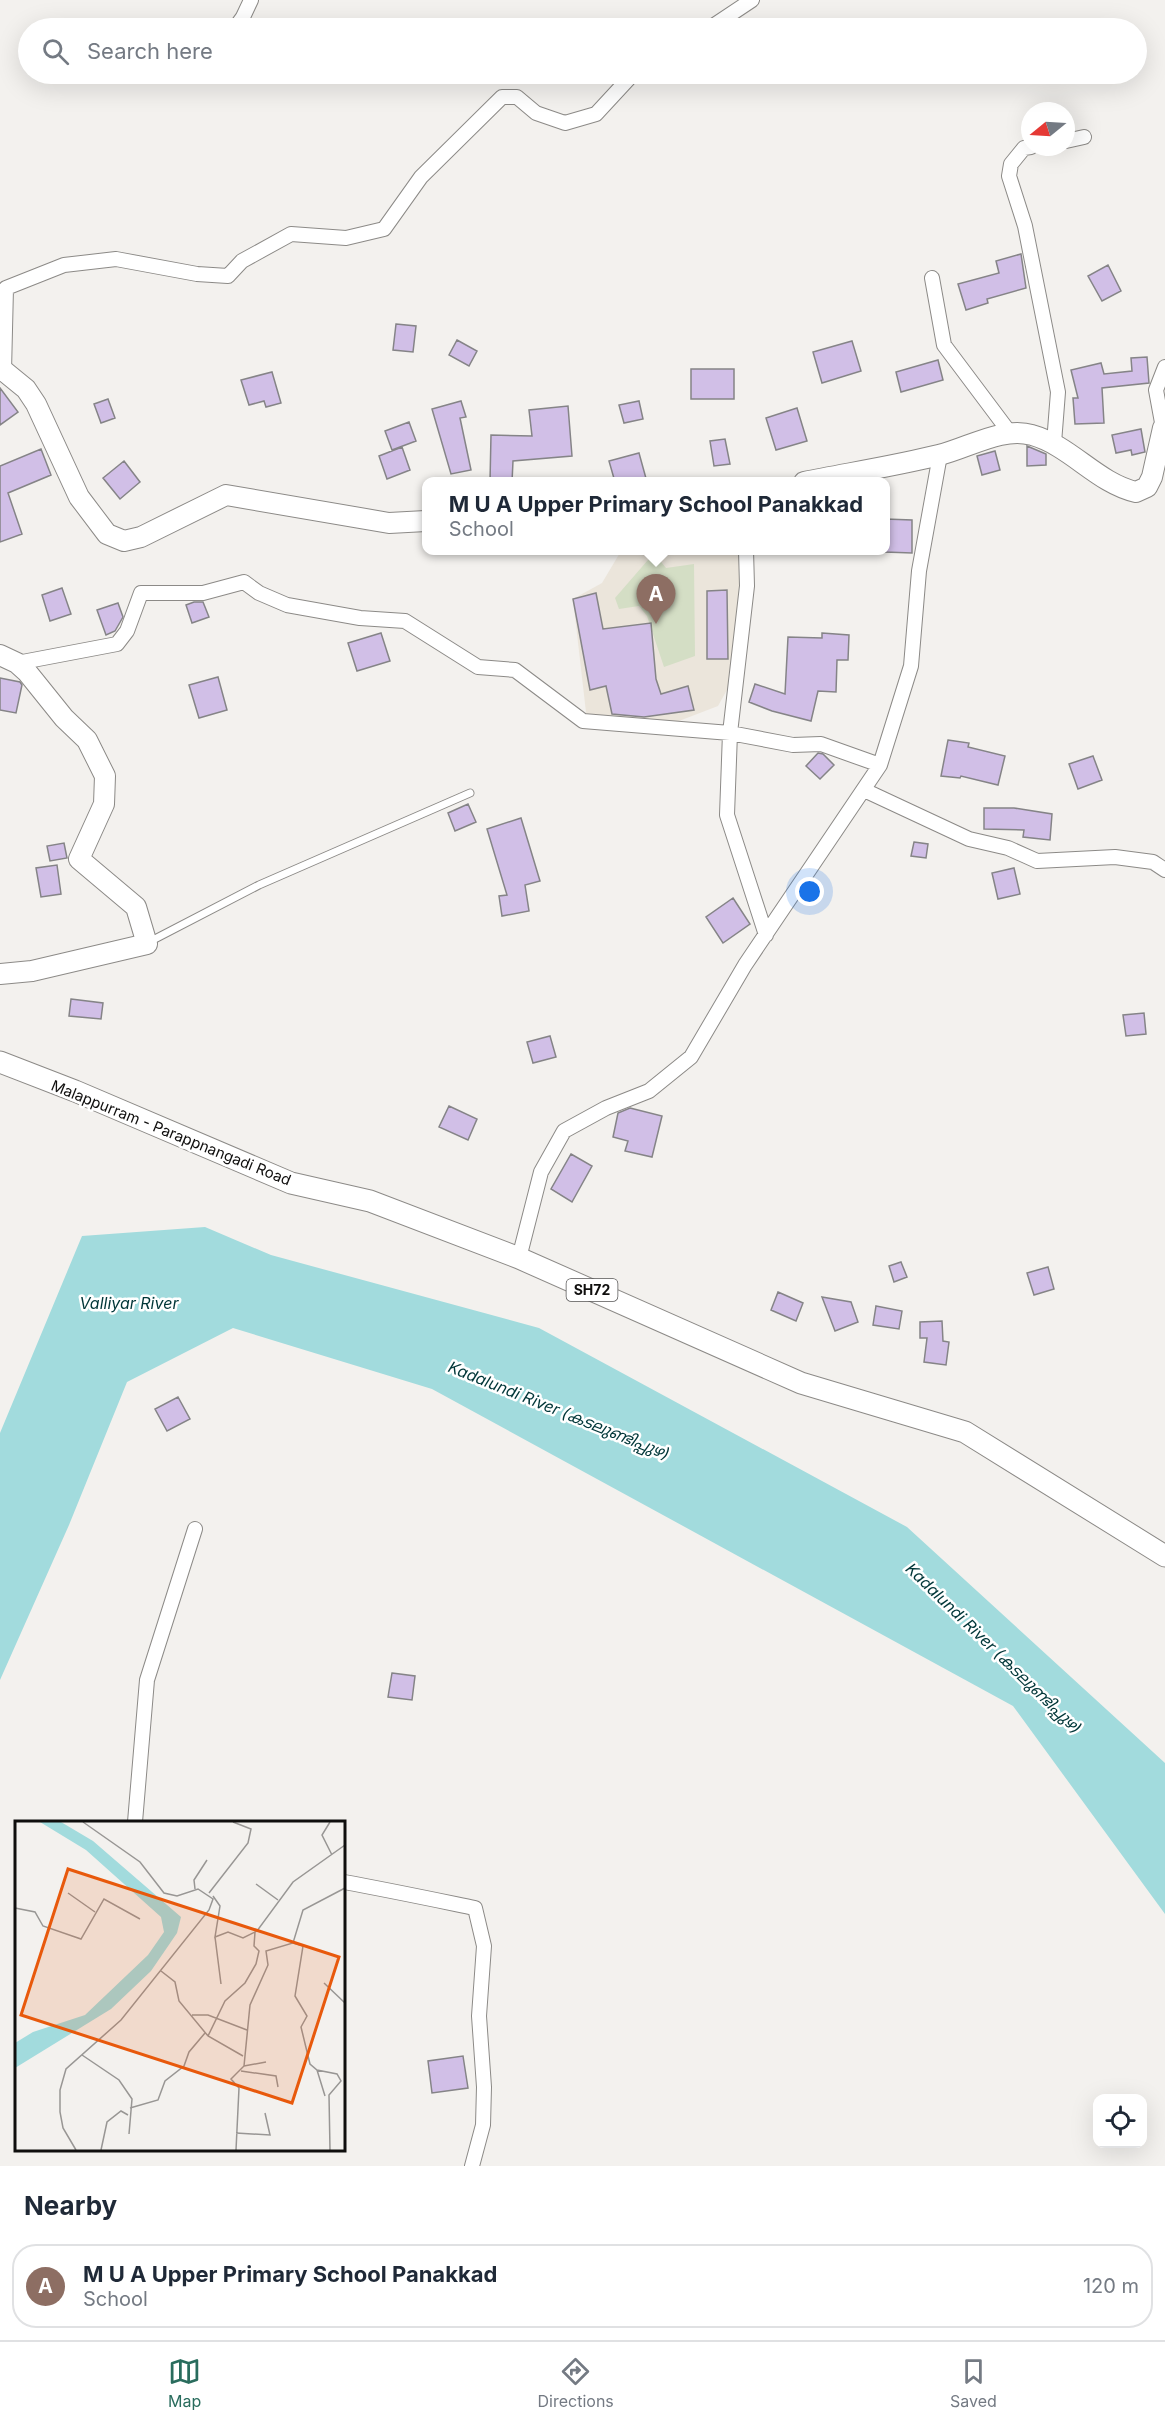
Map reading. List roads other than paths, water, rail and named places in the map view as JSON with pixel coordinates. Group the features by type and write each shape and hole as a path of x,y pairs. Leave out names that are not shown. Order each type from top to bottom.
{"main road":[{"name":"Malappurram - Parappnangadi Road","path":"0,1062 75,1091 291,1183 370,1201 519,1258 801,1383 965,1432 1165,1556"}],"street":[{"path":"242,18 250,0"},
{"path":"725,18 752,0"},
{"path":"422,520 389,524 226,495 141,537 124,541 107,534 79,497 36,404 26,389 2,371 6,288 64,265 116,259 197,274 228,276 242,261 291,234 346,238 384,229 421,177 466,130 502,97 517,97 536,113 565,123 596,114 624,84"},
{"path":"1075,139 1084,137"},
{"path":"1021,152 1011,164 1009,176 1025,226 1058,392 1054,443"},
{"path":"932,279 944,345 1010,433"},
{"path":"829,477 940,455 1010,433 1029,434 1054,443 1115,485 1136,492 1147,487 1152,477 1164,427 1156,390 1165,367"},
{"path":"519,1258 541,1172 564,1131 606,1108 650,1090 691,1057 745,965 880,765 911,666 919,571 940,455"},
{"path":"746,555 747,586 730,733 727,815 766,935"},
{"path":"8,659 117,644 128,631 141,593 203,593 244,582 259,593 287,605 360,618 405,621 478,667 515,670 583,721 730,733 793,745 821,744 880,765"},
{"path":"0,974 32,971 147,944 136,907 79,860 104,804 105,776 87,740 8,659"},
{"path":"864,790 969,839 1008,848 1037,861 1115,857 1153,862 1165,870"},
{"path":"135,1821 147,1680 195,1529"},
{"path":"345,1882 384,1888 475,1908 484,1946 479,2016 484,2087 483,2125 472,2166"}],"lane":[{"path":"147,944 259,885 470,793"}],"water":[{"name":"Valliyar River","path":"205,1227 271,1255 539,1328 907,1527 1165,1763 1165,1914 1013,1706 432,1389 233,1328 127,1382 69,1525 0,1680 0,1433 82,1236"}],"place":[{"name":"M U A Upper Primary School Panakkad","path":"656,624"}],"water label":[{"name":"Kadalundi River (കടലുണ്ടിപ്പുഴ)","path":"559,1410"},
{"name":"Kadalundi River (കടലുണ്ടിപ്പുഴ)","path":"994,1648"}]}
